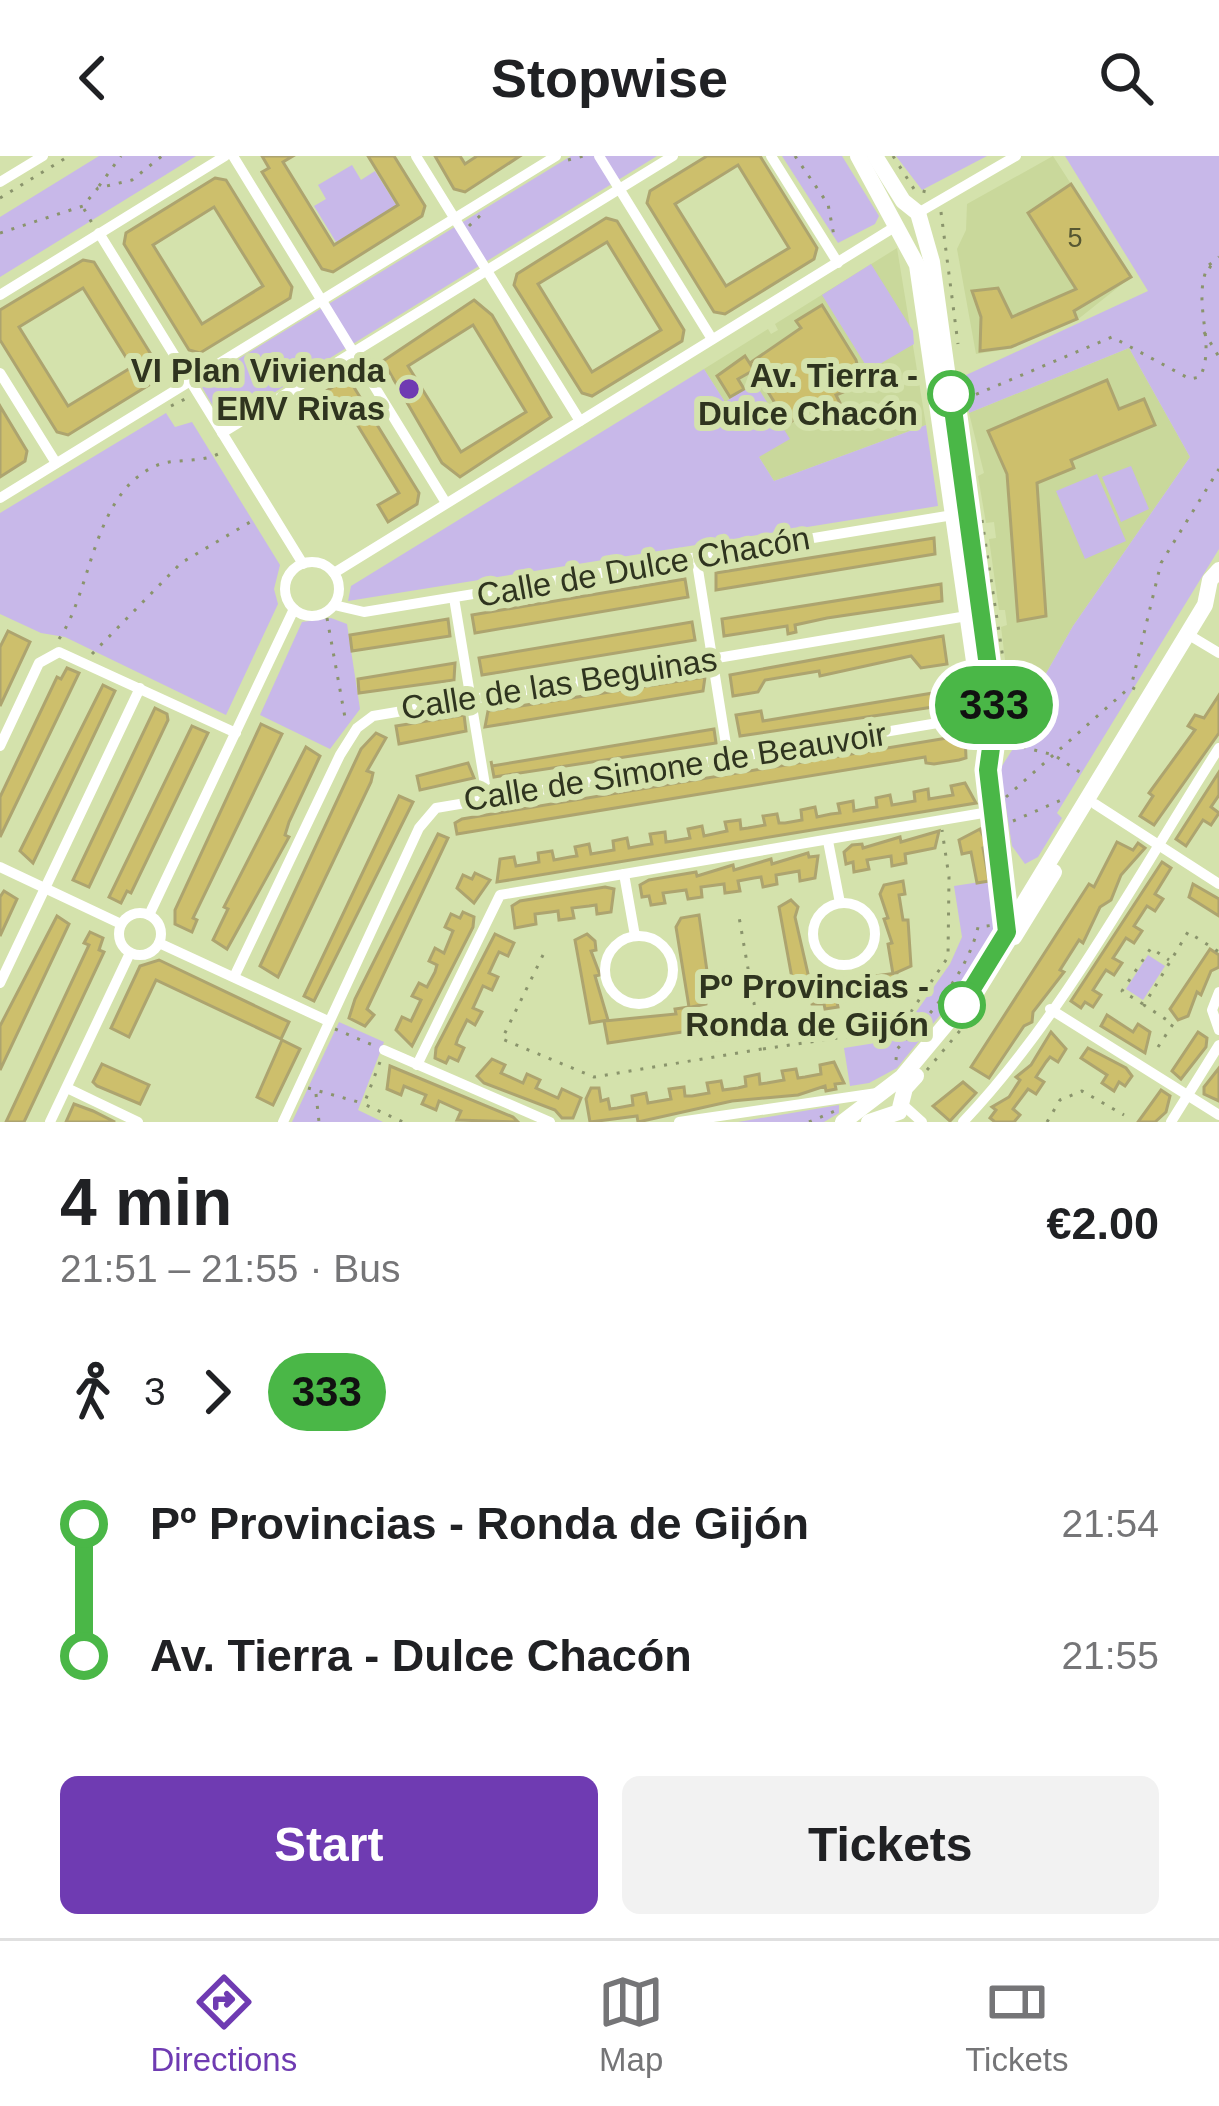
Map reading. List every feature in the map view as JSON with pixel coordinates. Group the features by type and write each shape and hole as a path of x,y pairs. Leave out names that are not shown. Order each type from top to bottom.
{"street":[{"path":"0,182 43,156"},
{"path":"0,295 96,228 229,156 446,503"},
{"path":"416,156 580,421"},
{"path":"0,498 556,156"},
{"path":"599,156 712,339"},
{"path":"222,434 673,156"},
{"path":"771,156 838,263"},
{"path":"858,156 932,262 995,718 1006,743"},
{"path":"875,156 906,220 917,265 979,716 1001,812 1002,928"},
{"path":"334,573 1016,156"},
{"path":"96,228 303,564"},
{"path":"0,373 56,463"},
{"name":"Calle de Dulce Chacón","path":"334,605 364,612 952,515"},
{"path":"696,557 728,757"},
{"path":"320,563 334,573 339,589 334,605 320,615 294,609 286,596 287,580 303,564 320,563"},
{"path":"842,1112 889,1107 968,1012 1194,638 1216,596 1210,580 1219,570"},
{"path":"889,1107 936,1040 1026,882 1048,864 1216,596"},
{"path":"454,598 487,797"},
{"path":"149,915 294,609"},
{"name":"Calle de las Beguinas","path":"234,976 357,728 385,712 967,616"},
{"path":"1194,638 1219,653"},
{"path":"0,746 39,663 51,654 66,654 236,733"},
{"path":"0,983 140,688"},
{"path":"979,716 1006,743"},
{"name":"Calle de Simone de Beauvoir","path":"283,1122 426,816 451,803 979,716"},
{"path":"988,770 1006,743"},
{"path":"963,1122 997,1086 1050,1009 1219,748"},
{"path":"1095,804 1219,884"},
{"path":"417,1065 500,895 1001,812"},
{"path":"828,841 840,903"},
{"path":"1002,856 1026,882 1030,911"},
{"path":"0,867 121,924"},
{"path":"624,874 635,936"},
{"path":"840,903 867,912 875,930 866,957 848,965 820,956 812,938 822,911 840,903"},
{"path":"136,913 149,915 160,931 159,944 149,953 130,953 118,937 121,924 136,913"},
{"path":"635,936 657,940 671,958 667,991 648,1003 626,1002 605,977 615,946 635,936"},
{"path":"159,944 327,1023"},
{"path":"50,1122 130,953"},
{"path":"1219,992 1212,1010 1219,1030"},
{"path":"1050,1009 1219,1115"},
{"path":"1171,1122 1219,1045"},
{"path":"384,1050 550,1122"},
{"path":"67,1088 138,1122"},
{"path":"679,1122 856,1092 922,1122"}],"path":[{"path":"0,198 69,156"},
{"path":"0,233 83,206 121,156"},
{"path":"98,188 132,180 162,156"},
{"path":"795,156 828,204 834,244"},
{"path":"893,156 914,190 935,197"},
{"path":"83,206 96,228"},
{"path":"940,207 960,358"},
{"path":"963,400 1112,337 1190,380 1200,377 1207,364 1199,286 1208,266 1219,257"},
{"path":"1208,266 1219,271"},
{"path":"1203,331 1219,357"},
{"path":"58,641 71,623 95,540 143,473 155,465 198,462 218,454"},
{"path":"1001,812 1054,755 1133,688 1161,563 1219,469"},
{"path":"980,505 1006,743 1054,755 1084,775"},
{"path":"92,654 181,563 257,518"},
{"path":"327,618 347,725"},
{"path":"1001,812 1066,798"},
{"path":"544,955 502,1039 594,1077 885,1030 906,1019 947,957 949,877 942,830"},
{"path":"738,910 762,1049"},
{"path":"901,1066 897,1049 926,1019 975,943 979,927 1002,928"},
{"path":"1144,1005 1188,932 1219,952"},
{"path":"1158,1047 1173,1024 1122,991 1151,948 1171,962"},
{"path":"327,1023 384,1050 364,1104"},
{"path":"305,1087 364,1104 403,1122"},
{"path":"316,1090 319,1122"},
{"path":"1047,1122 1060,1100 1082,1091 1124,1115"},
{"path":"809,1122 842,1112"},
{"path":"384,1122 387,1114"}],"shaded area":[{"path":"99,156 196,156 0,277 0,217"},
{"path":"571,156 657,156 228,421 221,420 202,387 204,380"},
{"path":"782,156 842,156 879,216 875,224 838,243"},
{"path":"896,156 987,156 922,190"},
{"path":"1053,156 1131,277 1077,320 1008,349 976,354 957,249 966,230 967,204"},
{"path":"1065,156 1219,156 1219,549 1057,813 1062,818 1038,857 1025,864 1012,846 1000,769 1016,744 1011,708 1032,698 1073,626 1190,457 1129,348 969,413 964,376 1148,291"},
{"path":"352,165 361,180 375,171 397,206 336,242 314,206 326,199 318,185"},
{"path":"897,248 926,425 774,481 704,369 768,329 771,334 778,330 775,324"},
{"path":"871,264 913,331 914,344 873,368 865,364 822,295"},
{"path":"1129,348 1190,457 1073,626 1032,698 1011,708 1001,627 1007,625 1005,610 999,610 989,539 996,538 994,522 986,523 978,476 984,473 969,413"},
{"path":"704,369 725,402 755,383 790,439 759,457 774,481 926,425 938,506 348,601 351,586"},
{"path":"166,413 175,427 192,422 280,565 274,589 278,604 226,715 65,637 41,633 0,614 0,513"},
{"path":"1131,466 1149,509 1121,522 1102,477"},
{"path":"1097,474 1126,541 1085,559 1056,491"},
{"path":"331,618 347,624 360,709 330,749 260,715 302,622"},
{"path":"993,880 997,924 945,1009 897,1068 869,1083 850,1086 844,1048 888,1041 909,1022 950,964 962,937 954,886"},
{"path":"1148,955 1165,966 1143,1000 1126,989"},
{"path":"339,1022 384,1042 358,1110 383,1122 292,1122"},
{"path":"839,1105 839,1113 824,1122 738,1122"}],"building":[{"name":"VI Plan Vivienda EMV Rivas","path":"262,156 293,156 283,162 334,245 398,205 368,156 394,156 425,206 422,216 333,272 322,269 262,172 269,168"},
{"path":"435,156 460,156 465,164 477,156 520,156 465,192 454,189"},
{"path":"707,156 760,156 817,248 814,259 725,314 714,312 647,203 650,191","holes":["738,165 789,248 726,286 675,204"]},
{"path":"215,178 226,180 292,287 290,298 200,353 189,350 124,244 126,233","holes":["214,207 263,286 202,324 153,245"]},
{"path":"1071,184 1131,277 1074,311 1077,319 1011,347 980,351 981,317 972,291 998,288 1012,317 1076,289 1028,213"},
{"path":"606,218 617,221 684,330 682,341 592,396 582,393 514,285 517,274","holes":["607,242 661,330 592,372 538,284"]},
{"name":"VI Plan Vivienda EMV Rivas","path":"83,260 94,262 160,369 157,380 68,435 57,432 0,340 0,310","holes":["83,288 132,367 68,406 19,327"]},
{"name":"VI Plan Vivienda EMV Rivas","path":"474,300 492,315 551,417 460,477 442,463 383,361","holes":["473,325 526,412 461,452 408,366"]},
{"path":"822,305 856,360 862,384 836,395 840,403 829,410 820,400 788,424 750,363 801,328 796,321"},
{"path":"745,356 754,370 738,379 744,389 730,397 717,376"},
{"path":"1107,380 1119,409 1144,399 1155,425 1071,460 1074,468 1037,483 1046,616 1018,621 1007,474 988,431"},
{"path":"341,382 352,384 419,493 417,504 388,522 378,505 399,493 344,403 323,416 313,399"},
{"path":"0,406 27,451 25,461 0,477"},
{"path":"934,538 935,554 716,590 716,573"},
{"path":"685,579 688,597 475,633 472,615"},
{"path":"941,584 942,601 827,618 795,625 796,632 788,634 787,626 724,636 722,619"},
{"path":"448,619 450,636 352,651 350,635"},
{"path":"692,622 695,640 482,675 479,658"},
{"path":"8,631 30,642 0,706 0,647"},
{"path":"943,636 947,664 921,668 911,656 820,676 819,671 765,680 758,692 733,696 730,675"},
{"path":"455,663 454,680 359,693 358,679"},
{"path":"67,668 79,673 0,837 0,797 57,677 61,679"},
{"path":"705,677 703,691 485,727 488,711"},
{"path":"103,685 115,691 33,863 20,851"},
{"path":"957,689 959,701 953,704 740,736 736,715 761,711 763,721"},
{"path":"1219,695 1219,733 1154,825 1140,816 1153,796 1149,793 1195,730 1188,726 1195,715 1204,718"},
{"path":"155,708 167,714 168,720 89,887 73,880"},
{"path":"464,715 466,731 399,744 396,726"},
{"path":"261,724 282,734 193,918 197,920 192,932 175,924 175,910"},
{"path":"192,726 208,733 131,893 127,891 121,903 109,897"},
{"path":"714,729 716,743 494,777 491,761 492,766"},
{"path":"376,733 386,738 367,771 373,773 371,782 278,977 260,966 361,749"},
{"path":"965,735 966,758 959,760 934,764 926,763 925,757 457,834 455,823 462,819"},
{"path":"306,747 320,756 289,822 285,835 289,837 227,949 213,940 228,909 224,907"},
{"path":"468,763 474,778 420,790 417,776"},
{"path":"1219,772 1219,795 1211,807 1219,813 1211,825 1203,820 1186,846 1176,839"},
{"path":"965,783 976,803 497,882 500,859 514,857 516,866 539,862 538,853 552,851 554,860 577,856 575,847 589,844 591,854 614,850 613,841 627,838 629,848 652,844 650,834 665,832 666,842 673,841 690,838 688,829 702,826 704,836 727,831 725,822 740,820 741,829 748,828 765,825 763,816 777,814 779,823 785,823 802,820 801,810 815,807 817,817 840,813 838,804 853,801 854,811 877,807 876,798 890,795 892,805 915,801 914,792 928,789 929,799 953,795 951,786"},
{"path":"399,796 413,802 314,1001 304,996"},
{"path":"980,829 988,846 983,848 989,881 977,883 971,852 962,854 959,840"},
{"path":"939,831 935,848 905,854 906,863 892,866 891,856 867,860 869,869 854,872 853,862 846,864 844,852 852,845 863,848 900,837 901,842"},
{"path":"438,834 448,838 367,1009 374,1015 365,1026 349,1018 355,999"},
{"path":"1117,842 1133,850 1138,843 1145,848 1121,875 1111,900 1100,907 1083,943 1079,940 1060,970 1064,972 1033,1012 1032,1022 1024,1026 989,1078 971,1067 1089,884 1094,887"},
{"path":"808,853 818,856 815,878 800,881 799,871 776,875 777,884 763,887 761,877 754,878 738,881 740,891 725,893 724,884 701,887 702,897 688,899 686,890 663,893 665,903 651,905 649,896 642,897 640,885 649,880 696,872 697,876 733,865 734,870 771,859 772,864"},
{"path":"1162,862 1171,868 1155,894 1163,899 1155,911 1147,906 1134,926 1142,931 1134,943 1126,938 1113,958 1122,963 1114,975 1106,970 1102,976 1093,990 1101,995 1093,1007 1085,1002 1081,1008 1071,1001"},
{"path":"475,873 490,880 474,903 457,888 463,875 472,879"},
{"path":"903,881 905,894 899,895 903,920 908,920 911,966 893,974 888,944 892,943 884,919 888,918 880,894 884,885"},
{"path":"1193,884 1219,899 1219,916 1189,897"},
{"path":"614,889 611,912 597,914 596,905 572,908 574,918 559,920 558,911 535,914 536,924 515,928 512,906 520,901"},
{"path":"4,891 17,899 0,936 0,897"},
{"path":"791,900 798,907 795,917 811,987 794,989 779,907"},
{"path":"463,912 474,917 473,927 412,1046 396,1030 402,1017 411,1021 421,1000 412,996 419,983 427,987 435,972 437,965 429,961 435,948 444,953 453,931 445,927 451,914 460,918"},
{"path":"699,915 708,978 706,1004 692,1007 696,1030 608,1043 604,1021 676,1014 675,1009 689,1007 676,927 681,918"},
{"path":"57,916 69,924 0,1070 0,1026"},
{"path":"90,932 103,938 99,950 104,952 24,1122 6,1122 89,945 84,943"},
{"path":"495,934 514,943 508,956 499,952 489,973 498,977 492,990 483,986 473,1008 482,1012 475,1025 467,1020 458,1038 456,1044 464,1048 458,1061 449,1057 446,1063 435,1058 436,1048"},
{"path":"587,934 595,941 596,950 591,951 600,975 595,976 608,1020 590,1023 575,940"},
{"path":"1210,949 1219,955 1219,967 1211,971 1201,995 1197,992 1188,1016 1178,1020 1170,1009"},
{"path":"159,960 289,1022 281,1039 156,980 129,1037 111,1028 140,966"},
{"path":"897,973 895,992 837,1002 838,1007 825,1009 824,1004 812,1004 809,987 868,982 867,977"},
{"path":"1107,1015 1133,1032 1138,1024 1150,1032 1145,1053 1101,1026"},
{"path":"1051,1032 1066,1049 1058,1062 1050,1057 1046,1062 1036,1077 1044,1082 1036,1094 1028,1089 1013,1109 1020,1115 1014,1122 995,1122 990,1118 996,1110 992,1107 1009,1097 1020,1080 1016,1077 1031,1065"},
{"path":"1198,1032 1207,1038 1206,1047 1181,1079 1172,1071"},
{"path":"282,1040 300,1049 273,1105 257,1097"},
{"path":"1088,1048 1126,1068 1132,1076 1125,1086 1119,1082 1114,1091 1102,1083 1107,1075 1081,1058"},
{"path":"492,1059 505,1065 501,1073 523,1083 527,1074 540,1080 536,1088 558,1098 562,1089 581,1098 573,1118 562,1118 555,1110 484,1083 477,1076"},
{"path":"834,1062 844,1083 835,1084 836,1089 826,1091 825,1086 798,1095 732,1101 638,1122 637,1116 590,1122 586,1099 591,1088 599,1088 601,1101 608,1099 610,1109 633,1105 632,1096 646,1093 648,1103 671,1099 669,1089 684,1087 685,1096 692,1096 709,1093 707,1083 721,1081 723,1090 738,1088 746,1086 745,1077 759,1074 760,1084 784,1080 782,1071 796,1069 798,1078 821,1074 820,1065"},
{"path":"102,1064 149,1085 140,1104 93,1082"},
{"path":"390,1066 518,1122 457,1120 461,1111 439,1101 436,1110 422,1104 426,1095 404,1086 401,1095 387,1089"},
{"path":"1219,1068 1219,1101 1204,1094 1204,1087"},
{"path":"963,1082 976,1093 950,1121 933,1106"},
{"path":"1161,1090 1170,1096 1166,1112 1155,1122 1138,1122"},
{"path":"74,1104 93,1111 115,1122 66,1122"}],"bus line":[{"name":"333","path":"951,394 995,718 988,770 1002,856 1007,932 962,1005"}],"place":[{"name":"VI Plan Vivienda EMV Rivas","path":"409,389"},
{"name":"Av. Tierra - Dulce Chacón","path":"951,394"},
{"name":"Pº Provincias - Ronda de Gijón","path":"962,1005"}]}
